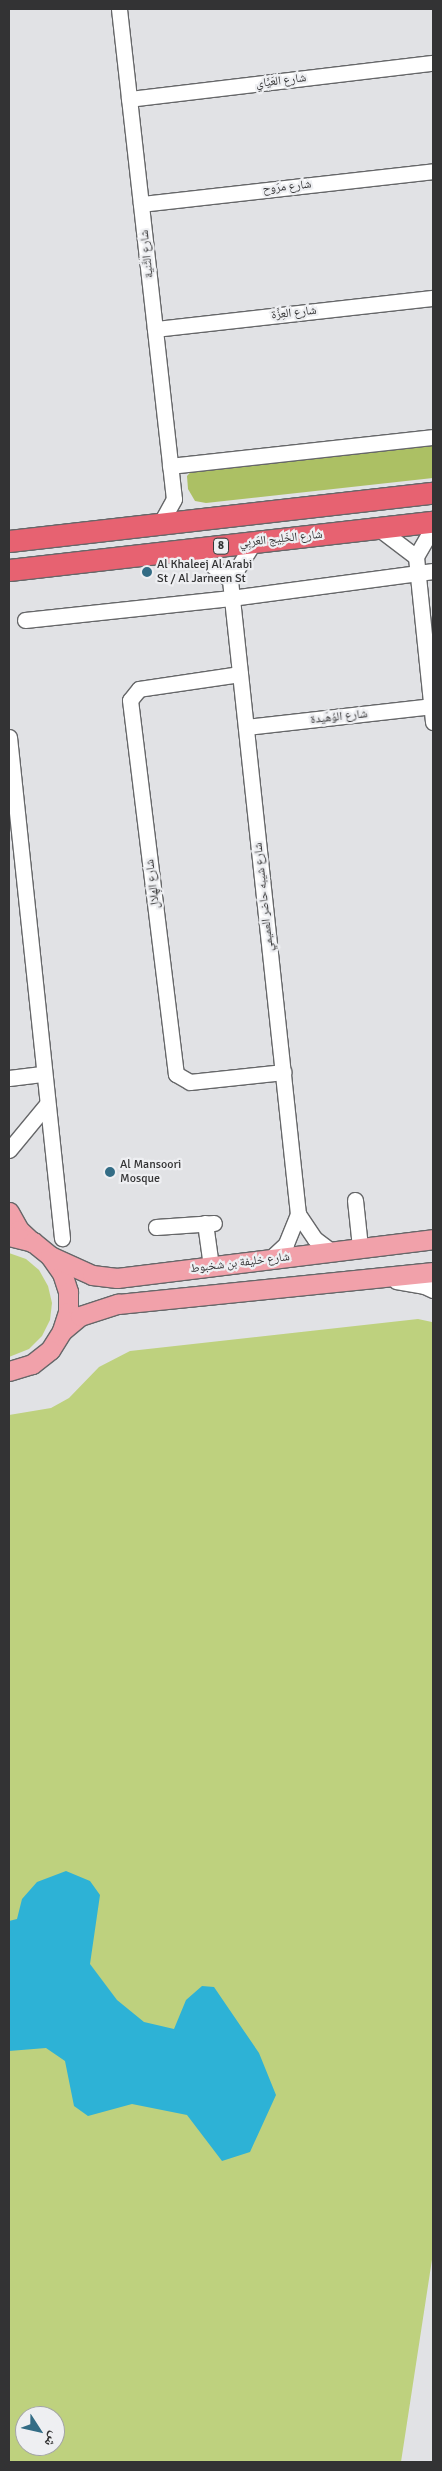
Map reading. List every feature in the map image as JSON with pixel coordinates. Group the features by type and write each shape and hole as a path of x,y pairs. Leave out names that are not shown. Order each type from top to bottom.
{"highway":[{"path":"9,541 433,493"},
{"name":"شارع الخَلِيج العَربِي","path":"9,570 433,522"}],"main road":[{"path":"9,1212 19,1230 50,1256 62,1273 68,1292 68,1312 62,1332"},
{"path":"9,1236 33,1242"},
{"name":"شارع خليفة بن شخبوط","path":"50,1256 92,1275 117,1278 433,1239"},
{"path":"9,1371 32,1364 50,1350 62,1332 80,1316 118,1304 433,1272"}],"street":[{"name":"شارع الثَّنية","path":"119,9 174,499"},
{"name":"شارع العَيَّاي","path":"130,99 433,63"},
{"name":"شارع مرَوح","path":"141,204 433,171"},
{"name":"شارع العِزَّة","path":"155,329 433,298"},
{"path":"170,466 433,437"},
{"path":"160,524 174,499 198,519"},
{"path":"433,527 416,557 433,722"},
{"path":"378,528 416,557"},
{"path":"192,549 230,580 254,542"},
{"path":"25,620 231,598 433,571"},
{"name":"شارع شيبه حاضر العميمي","path":"230,580 298,1214 286,1244 270,1259"},
{"name":"شارع الهِلال","path":"240,674 139,689 130,700 176,1074 190,1082 283,1072"},
{"name":"شارع الوُهَيدة","path":"246,727 432,706"},
{"path":"9,737 62,1238"},
{"path":"9,1078 44,1074"},
{"path":"9,1150 22,1131 48,1104"},
{"path":"22,1131 33,1129 51,1136"},
{"path":"355,1200 360,1247"},
{"name":"شارع شيبه حاضر العميمي","path":"298,1214 315,1239 331,1251"},
{"path":"156,1227 210,1223 211,1266"},
{"path":"355,1281 406,1281 433,1290"}],"green space":[{"path":"433,439 433,478 206,503 195,501 188,489 187,476 196,466"},
{"path":"9,1253 26,1259 39,1270 48,1286 52,1303 50,1320 42,1336 29,1349 9,1357"},
{"path":"418,1319 432,1322 433,2253 401,2462 9,2462 9,1415 51,1408 69,1398 99,1367 130,1351"}],"water":[{"path":"66,1871 90,1881 100,1895 90,1964 117,2000 144,2022 174,2029 186,2000 202,1986 214,1987 259,2053 276,2095 250,2152 222,2161 187,2115 132,2104 88,2116 74,2106 65,2061 46,2048 9,2051 9,1921 17,1919 22,1899 37,1882"}],"place":[{"name":"Al Khaleej Al Arabi St / Al Jarneen St","path":"147,572"},
{"name":"Al Mansoori Mosque","path":"110,1172"}]}
